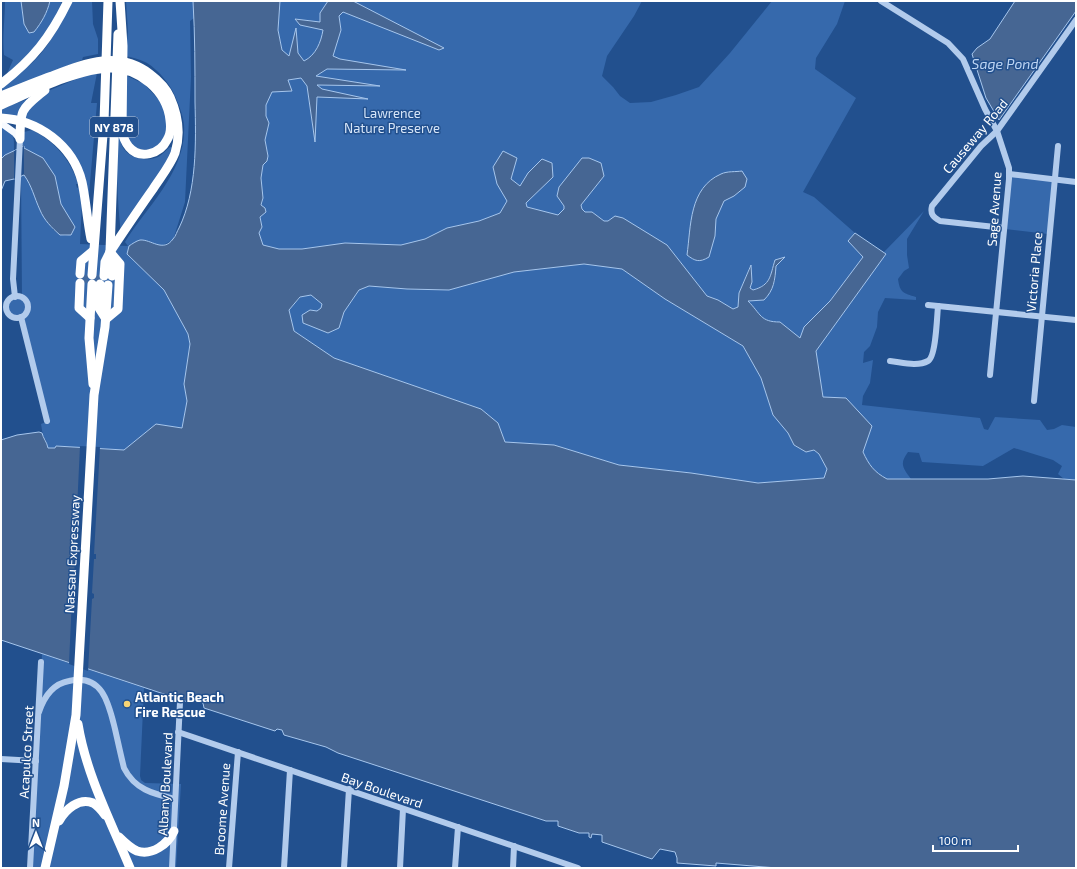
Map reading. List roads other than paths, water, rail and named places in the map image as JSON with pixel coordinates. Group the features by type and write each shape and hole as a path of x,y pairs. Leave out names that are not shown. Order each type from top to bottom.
{"highway":[{"path":"1,84 18,71 46,40 68,1"},
{"name":"Nassau Expressway","path":"45,867 56,828 76,715 94,395 106,319 93,251 104,122 108,39 108,1"},
{"name":"NY 878","path":"110,252 117,1"},
{"path":"120,1 124,46 122,131 124,141 130,149 137,154 155,153 168,140 171,129 167,105 145,75"},
{"path":"1,96 75,71 112,68 145,75 157,80 168,92 176,110 178,125 174,154 165,171 110,252 101,261 98,280"},
{"path":"1,105 52,84 75,71"},
{"path":"20,138 20,121 22,112 26,106 52,84"},
{"path":"1,118 20,121 38,127 51,136 71,157 82,182 86,216 93,251"},
{"path":"90,318 79,308 98,280 117,264 110,252"},
{"path":"106,319 118,309 120,264 110,252"},
{"name":"Nassau Expressway","path":"94,395 90,359 90,318 94,308 98,280"},
{"name":"Nassau Expressway","path":"76,715 84,752 130,868"},
{"path":"56,828 62,816 69,808 77,803 93,803 100,808 110,820"},
{"path":"116,832 130,847 139,852 144,852 154,850 164,844 174,831"}],"main road":[{"path":"1,123 12,130 20,138"}],"street":[{"name":"Sage Avenue","path":"881,1 937,35 956,50 962,59 997,131 1009,168 990,374"},
{"name":"Causeway Road","path":"1004,228 940,221 934,218 931,214 932,206 981,146 997,131 1076,20"},
{"path":"14,297 13,279 20,138"},
{"name":"Victoria Place","path":"1034,401 1058,146"},
{"path":"1009,174 1076,182"},
{"path":"1,315 8,314 14,318 21,317 28,309 27,302 22,298 11,298 7,304 8,314"},
{"path":"928,305 1076,320"},
{"path":"890,361 917,364 930,360 934,350 938,306"},
{"path":"21,317 47,421"},
{"name":"Acapulco Street","path":"30,868 41,662"},
{"path":"39,712 45,698 54,688 64,682 80,680 90,682 101,690 108,701 124,768 130,778 149,792 175,799"},
{"name":"Albany Boulevard","path":"172,868 180,702"},
{"name":"Bay Boulevard","path":"178,732 349,789 570,867 578,868"},
{"name":"Broome Avenue","path":"229,868 238,752"},
{"path":"1,759 36,761"},
{"path":"284,868 290,770"},
{"path":"344,868 349,789"},
{"path":"400,868 403,809"},
{"path":"455,868 458,827"},
{"path":"513,868 514,846"}],"water":[{"path":"21,1 50,1 44,17 34,32 29,33 24,24"},
{"path":"193,1 280,1 278,30 282,50 289,56 296,28 298,53 304,61 315,52 323,30 300,25 295,19 320,22 320,13 328,1 353,1 444,48 439,50 343,12 339,16 341,30 333,56 340,59 406,70 327,69 316,76 380,86 317,85 322,89 368,99 317,97 315,142 307,86 301,78 288,80 292,91 272,92 266,105 266,116 269,123 265,140 268,156 267,161 263,165 261,178 263,198 261,205 265,208 266,212 260,217 262,227 259,233 263,245 279,249 302,249 345,243 401,245 425,239 447,228 479,221 500,213 507,201 497,184 493,167 503,151 517,158 511,179 520,186 528,173 542,159 552,163 553,177 526,203 527,207 558,215 564,209 564,206 557,196 559,187 582,158 589,158 601,163 604,176 581,205 582,209 585,212 592,212 604,221 608,221 615,216 623,218 667,245 707,296 718,300 733,309 738,307 739,293 751,265 752,282 750,288 753,290 767,283 775,260 785,257 776,266 773,284 770,292 764,300 748,301 765,319 773,322 780,322 800,338 804,327 830,301 863,257 848,241 855,233 886,254 816,351 823,397 846,398 872,426 863,452 872,468 887,479 988,479 1023,476 1076,480 1076,868 777,868 716,863 716,866 677,863 675,852 660,849 652,859 602,842 602,835 592,834 591,838 589,837 589,833 579,833 558,826 558,821 546,821 338,753 326,747 284,735 282,730 277,729 275,731 204,708 203,703 188,698 188,702 1,640 1,440 17,435 39,432 42,433 48,448 55,448 56,446 124,450 156,424 182,428 187,401 184,384 190,344 188,334 164,290 127,254 129,246 140,240 161,245 169,243 174,238 185,214 192,183 195,150","holes":["584,264 622,269 665,299 743,346 761,378 773,415 788,433 794,445 806,452 814,450 819,454 827,469 824,478 758,483 691,473 619,465 554,445 505,442 498,423 481,409 334,358 294,331 289,310 300,297 311,295 322,304 321,308 317,311 310,310 302,315 303,323 328,333 339,328 344,312 359,290 369,286 449,290 514,272"]},
{"name":"Sage Pond","path":"1015,1 1076,1 1076,11 999,120 986,98 972,54 977,48 990,39"},
{"path":"24,146 24,148 43,158 55,176 61,204 75,227 71,235 60,235 51,227 42,214 24,175 5,181 1,191 1,159 5,155"},
{"path":"742,171 747,179 745,187 734,196 724,201 716,219 715,236 709,257 700,261 692,259 687,255 691,220 697,198 703,188 711,180 721,174"}],"tunnel":[{"path":"84,275 84,283"},
{"path":"96,275 96,284"}],"place":[{"name":"Atlantic Beach Fire Rescue","path":"127,704"}],"park label":[{"name":"Lawrence Nature Preserve","path":"392,120"}]}
